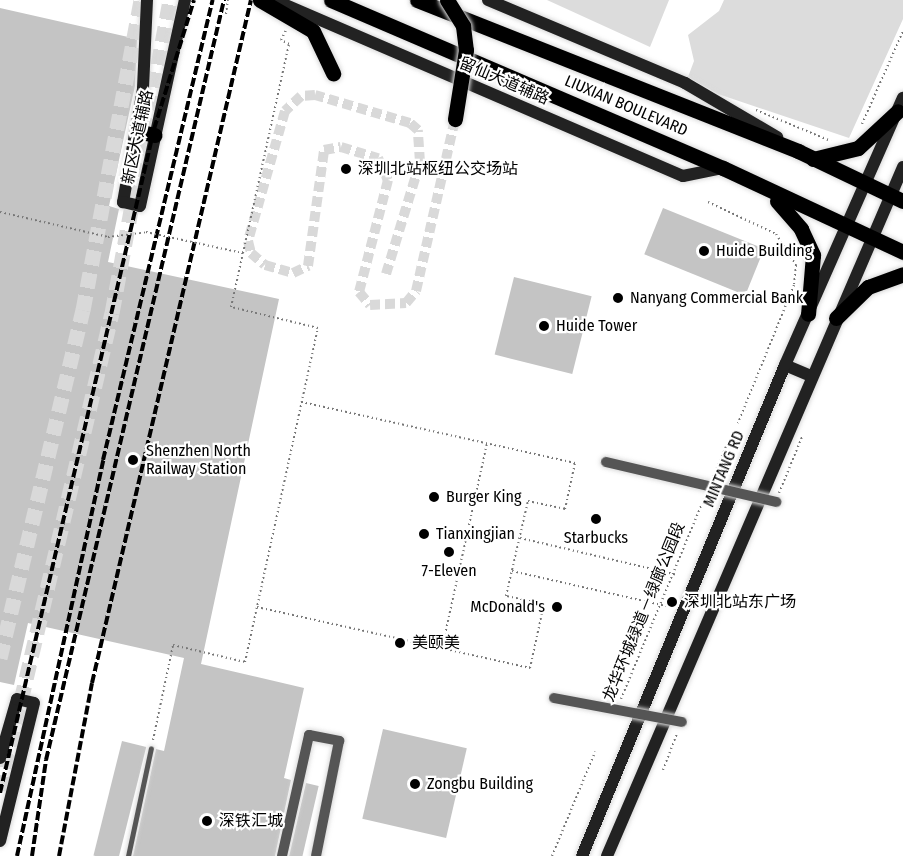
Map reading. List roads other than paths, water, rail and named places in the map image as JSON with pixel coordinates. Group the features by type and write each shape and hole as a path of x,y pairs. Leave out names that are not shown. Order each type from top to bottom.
{"main road":[{"name":"新区大道辅路","path":"147,0 137,131 123,202 140,206 185,1"},
{"path":"260,0 313,31 333,73"},
{"name":"留仙大道辅路","path":"274,0 683,176 723,168"},
{"name":"LIUXIAN BOULEVARD","path":"331,0 723,168 768,193 903,252"},
{"path":"447,0 463,26 466,50 455,119"},
{"path":"488,0 685,82 798,151"},
{"name":"LIUXIAN BOULEVARD","path":"423,2 798,151 897,198"},
{"path":"813,159 858,148 900,104"},
{"name":"MINTANG RD","path":"582,856 785,365 900,104"},
{"path":"137,131 155,135"},
{"path":"607,856 836,318 872,238 897,198 903,167"},
{"path":"768,193 797,224 813,255 807,314"},
{"path":"836,318 868,287 903,274"},
{"path":"785,365 811,376"},
{"path":"0,758 17,699 34,703 0,841"}],"street":[{"path":"606,462 776,502"},
{"path":"554,699 682,722"},
{"path":"282,856 309,735 339,741 316,856"}],"lane":[{"path":"128,856 151,748"}],"tunnel":[{"path":"0,658 83,310 141,0"},
{"path":"0,790 112,313 170,0"},
{"path":"386,274 420,162 418,130 410,123 315,95 301,96 285,111 248,241 251,253 265,265 293,273 308,266 324,150 341,147 378,158 388,180 359,292 370,305 406,303 416,291 455,119"}],"railway":[{"path":"0,793 154,129 194,0"},
{"path":"17,856 103,460 213,0"},
{"path":"32,856 46,760 224,0"},
{"path":"59,856 92,683 251,0"}],"place":[{"name":"深圳北站枢纽公交场站","path":"346,169"},
{"name":"Huide Building","path":"704,251"},
{"name":"Nanyang Commercial Bank","path":"618,298"},
{"name":"Huide Tower","path":"544,326"},
{"name":"Shenzhen North Railway Station","path":"133,460"},
{"name":"Burger King","path":"434,497"},
{"name":"Starbucks","path":"596,519"},
{"name":"Tianxingjian","path":"424,534"},
{"name":"7-Eleven","path":"449,552"},
{"name":"深圳北站东广场","path":"672,602"},
{"name":"McDonald's","path":"557,607"},
{"name":"美颐美","path":"400,643"},
{"name":"Zongbu Building","path":"415,784"},
{"name":"深铁汇城","path":"207,821"}]}
